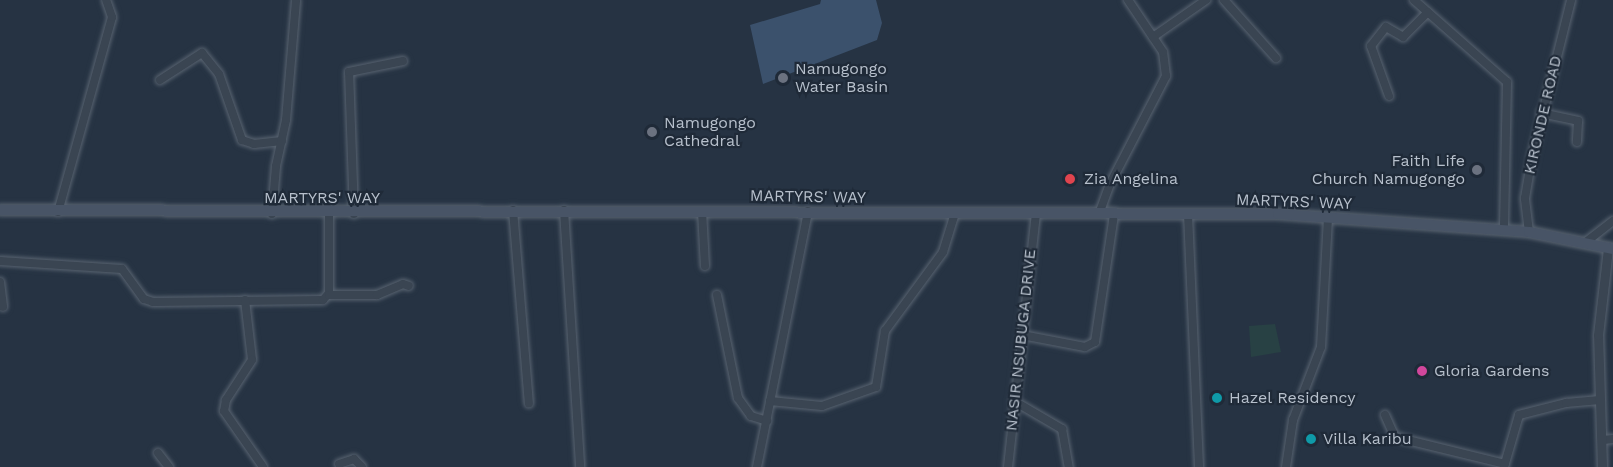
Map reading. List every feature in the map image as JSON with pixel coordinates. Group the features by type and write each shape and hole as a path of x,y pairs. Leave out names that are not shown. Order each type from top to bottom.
{"main road":[{"name":"MARTYRS' WAY","path":"0,210 272,214 564,210 1328,217 1530,232 1610,248"}],"street":[{"path":"58,212 111,17 106,0"},
{"path":"272,214 282,141 296,0"},
{"path":"1099,214 1119,166 1164,84 1166,61 1128,0"},
{"path":"1153,37 1206,0"},
{"path":"1224,0 1276,58"},
{"path":"1414,0 1508,86 1504,230"},
{"name":"KIRONDE ROAD","path":"1530,232 1525,198 1541,113 1570,0"},
{"path":"1389,96 1369,48 1386,27 1403,38 1428,12"},
{"path":"160,80 202,53 219,74 242,140 254,144 282,141"},
{"path":"354,213 349,72 403,61"},
{"path":"1541,113 1578,121 1577,142"},
{"path":"513,210 529,403"},
{"path":"564,210 580,467"},
{"path":"702,211 705,266"},
{"path":"757,467 808,212"},
{"path":"770,401 822,406 876,387 885,331 943,252 955,213"},
{"name":"NASIR NSUBUGA DRIVE","path":"1008,467 1036,213"},
{"path":"0,261 122,269 144,299 153,302 323,300 328,295 329,214"},
{"path":"1188,214 1199,467"},
{"path":"1022,335 1085,347 1095,342 1114,215"},
{"path":"1286,467 1293,420 1321,347 1328,217"},
{"path":"1586,242 1613,221"},
{"path":"1602,467 1608,439 1600,400 1598,335 1610,248"},
{"path":"0,282 3,307"},
{"path":"328,295 377,295 403,284 409,286"},
{"path":"717,295 738,398 751,416 767,421"},
{"path":"245,300 252,360 226,400 225,411 263,467"},
{"path":"1385,415 1395,437 1504,466 1519,416 1566,403 1600,400"},
{"path":"1014,401 1062,429 1069,467"},
{"path":"158,453 169,467"},
{"path":"339,464 354,459 362,467"}],"green space":[{"path":"1275,324 1281,352 1251,357 1249,326"}],"water":[{"path":"821,0 876,0 882,23 877,40 763,84 750,25 820,4"}],"place":[{"name":"Namugongo Water Basin","path":"783,78"},
{"name":"Namugongo Cathedral","path":"652,132"},
{"name":"Faith Life Church Namugongo","path":"1477,170"},
{"name":"Zia Angelina","path":"1070,179"},
{"name":"Gloria Gardens","path":"1422,371"},
{"name":"Hazel Residency","path":"1217,398"},
{"name":"Villa Karibu","path":"1311,439"}]}
